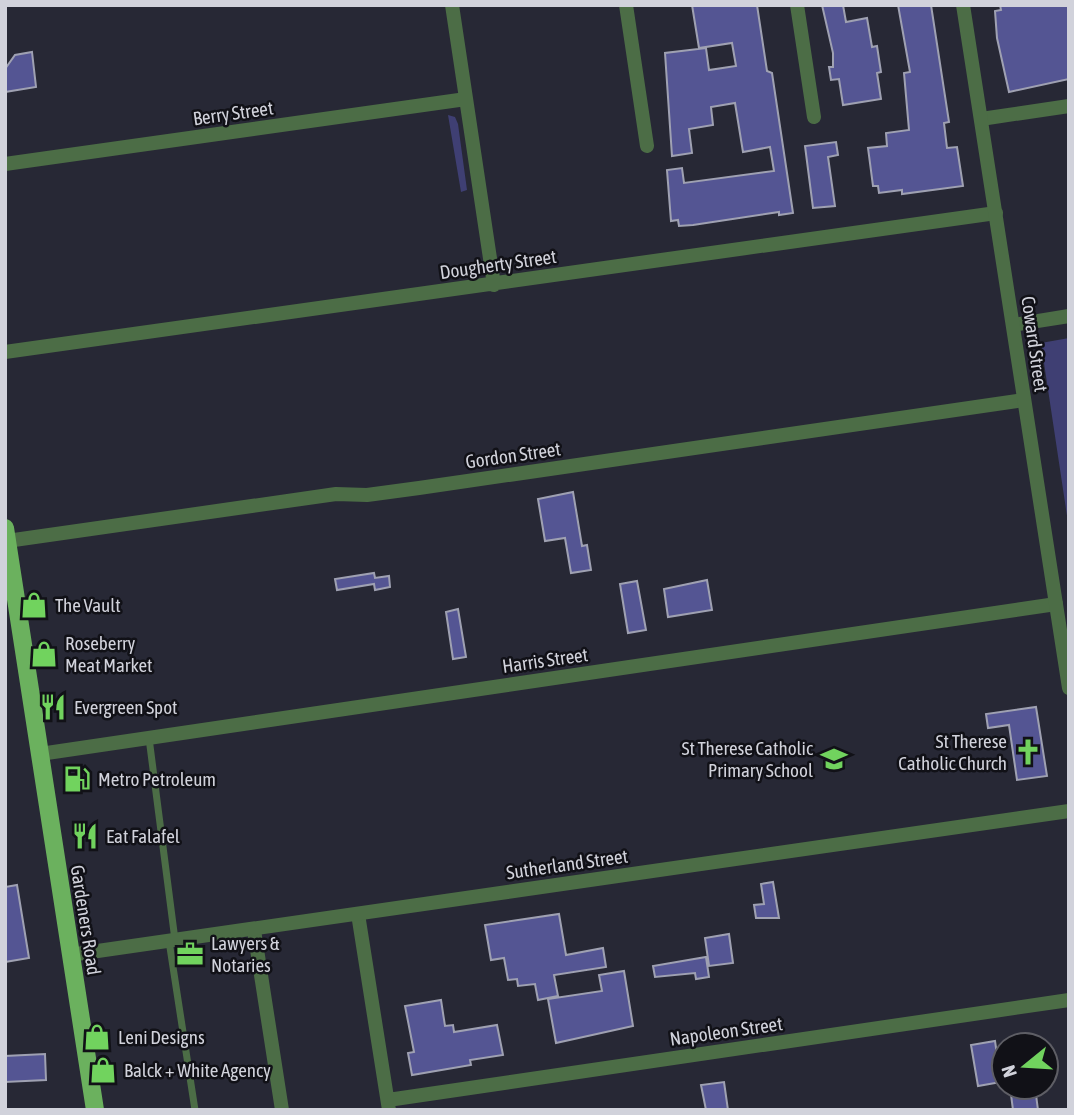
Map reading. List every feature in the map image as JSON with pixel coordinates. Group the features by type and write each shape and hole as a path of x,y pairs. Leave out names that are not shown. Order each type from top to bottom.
{"main road":[{"name":"Gardeners Road","path":"6,535 95,1110"}],"street":[{"path":"452,5 494,285"},
{"path":"626,5 648,146"},
{"path":"797,5 814,117"},
{"name":"Coward Street","path":"963,5 1069,688"},
{"name":"Berry Street","path":"5,164 466,99"},
{"path":"981,119 1069,106"},
{"name":"Dougherty Street","path":"5,352 996,213"},
{"path":"1013,325 1069,316"},
{"name":"Gordon Street","path":"6,535 336,494 367,495 1024,400"},
{"name":"Harris Street","path":"40,754 1056,604"},
{"name":"Sutherland Street","path":"70,955 1069,811"},
{"path":"358,914 389,1105"},
{"path":"254,930 282,1110"},
{"name":"Napoleon Street","path":"389,1105 1069,1000"}],"lane":[{"path":"149,738 195,1110"}],"shaded area":[{"path":"448,115 455,117 458,124 467,190 461,192"},
{"path":"1069,338 1069,529 1041,343"}],"building":[{"path":"692,5 757,5 767,71 772,73 793,213 779,215 779,212 679,226 678,220 671,221 667,170 682,168 684,183 774,171 770,147 743,152 735,103 711,107 713,125 689,129 692,153 672,156 665,53 706,48 709,70 736,66 732,43 699,48"},
{"path":"822,5 843,5 846,22 867,18 872,47 877,46 881,99 843,105 839,79 831,80 829,67 833,67 833,53"},
{"path":"898,5 931,5 949,122 944,123 947,148 957,147 963,186 902,194 902,190 879,193 878,186 873,186 868,148 887,146 886,133 909,130 904,73 910,72"},
{"path":"1000,5 1069,5 1069,79 1009,92 997,38 995,11 1001,10"},
{"path":"32,52 36,87 5,92 5,69 15,55"},
{"path":"836,142 838,155 828,157 835,206 813,208 805,146"},
{"path":"573,492 582,546 587,545 591,570 571,573 565,538 545,541 538,499"},
{"path":"374,573 375,578 389,576 390,587 375,590 374,584 337,590 335,579"},
{"path":"707,580 712,610 668,617 664,589"},
{"path":"637,581 646,630 628,633 620,584"},
{"path":"458,609 466,657 453,659 446,612"},
{"name":"St Therese Catholic Church","path":"1036,707 1047,776 1017,780 1009,725 988,728 986,714"},
{"path":"773,882 779,918 756,918 754,905 764,904 761,884"},
{"path":"17,885 29,958 5,962 5,887"},
{"path":"559,914 566,955 603,948 606,967 554,975 558,996 538,1000 535,984 518,986 517,979 508,980 504,958 491,960 485,925"},
{"path":"729,934 733,963 709,966 705,938"},
{"path":"706,957 709,977 696,979 695,973 655,977 653,966"},
{"path":"624,971 633,1026 556,1043 548,999 602,991 599,975"},
{"path":"441,1000 445,1026 453,1025 454,1032 497,1025 503,1055 470,1060 471,1065 412,1075 408,1053 414,1052 405,1006"},
{"path":"990,1042 990,1084 978,1086 971,1045"},
{"path":"45,1054 46,1080 5,1082 5,1056"},
{"path":"724,1082 728,1110 706,1110 701,1085"},
{"path":"1012,1101 1037,1101 1038,1110 1013,1110"}],"place":[{"name":"The Vault","path":"34,605"},
{"name":"Roseberry Meat Market","path":"44,654"},
{"name":"Evergreen Spot","path":"53,707"},
{"name":"St Therese Catholic Church","path":"1028,752"},
{"name":"St Therese Catholic Primary School","path":"834,759"},
{"name":"Metro Petroleum","path":"77,779"},
{"name":"Eat Falafel","path":"85,836"},
{"name":"Lawyers & Notaries","path":"190,954"},
{"name":"Leni Designs","path":"97,1037"},
{"name":"Balck + White Agency","path":"103,1070"}]}
